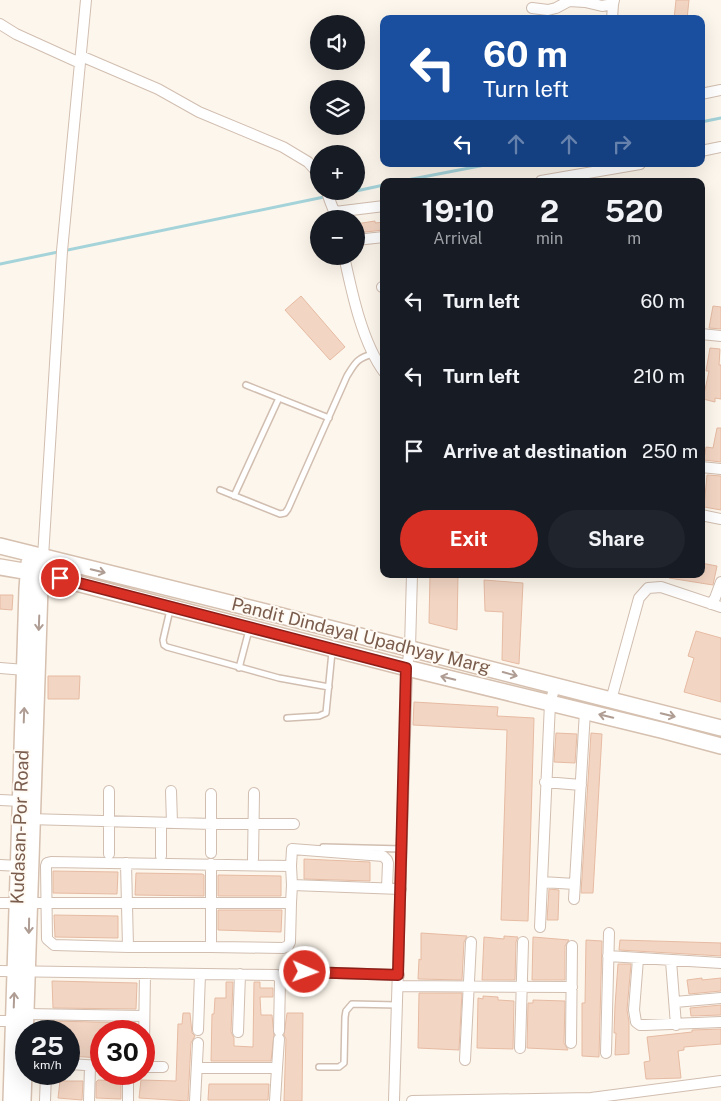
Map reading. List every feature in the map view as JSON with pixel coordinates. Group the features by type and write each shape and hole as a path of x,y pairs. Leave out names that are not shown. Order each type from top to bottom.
{"street":[{"path":"38,555 62,251 86,0"},
{"path":"532,8 548,10 569,1 602,6 613,2 612,15"},
{"path":"0,24 16,34 158,89 199,112 283,148 310,164"},
{"path":"705,93 721,90"},
{"path":"705,150 721,147"},
{"path":"579,178 627,167"},
{"path":"365,210 380,207"},
{"path":"365,239 380,237"},
{"path":"346,265 361,323 372,354 380,366"},
{"path":"705,334 721,336"},
{"path":"705,467 721,469"},
{"path":"705,516 721,519"},
{"name":"Pandit Dindayal Upadhyay Marg","path":"0,546 721,728"},
{"name":"Kudasan-Por Road","path":"24,903 19,866 26,819 21,801 25,670 34,573 38,555"},
{"name":"Pandit Dindayal Upadhyay Marg","path":"0,566 721,746"},
{"name":"Kudasan-Por Road","path":"11,1101 14,972 24,903 34,573"},
{"path":"394,1101 406,668 410,648 412,578"},
{"path":"611,700 640,598 648,588 661,587 716,605 715,598 721,582"},
{"path":"0,668 25,670"},
{"path":"540,927 545,782 550,703 555,686"},
{"path":"574,900 585,711"},
{"path":"545,782 581,785"},
{"path":"108,854 109,791"},
{"path":"161,856 171,791"},
{"path":"253,858 254,793"},
{"path":"211,794 211,853"},
{"path":"0,800 21,801"},
{"path":"26,819 211,824 294,824"},
{"path":"291,866 47,863 47,939 54,945 283,948 288,946 290,942 292,850 382,856 388,863 387,888"},
{"path":"126,863 128,947"},
{"path":"211,864 211,947"},
{"path":"0,865 19,866"},
{"path":"542,882 575,884"},
{"path":"292,885 401,889"},
{"path":"0,903 291,903"},
{"path":"606,1053 609,933"},
{"path":"465,1060 471,942"},
{"path":"520,1048 523,942"},
{"path":"571,1043 572,946"},
{"path":"608,956 671,961 721,962"},
{"path":"638,959 634,1010 636,1022 640,1025 721,1022"},
{"path":"671,961 676,1025"},
{"path":"14,972 274,974 279,977 279,1035 275,1101"},
{"path":"305,972 398,975"},
{"path":"144,1020 145,973"},
{"path":"198,1030 200,974"},
{"path":"238,1032 240,974"},
{"path":"398,986 572,987"},
{"path":"675,1002 721,998"},
{"path":"13,1019 144,1016"},
{"path":"195,1101 198,1043"},
{"path":"80,1065 90,1066 89,1101"},
{"path":"155,1067 163,1067"},
{"path":"197,1068 277,1068"},
{"path":"412,1101 591,1099 721,1081"},
{"name":"Kudasan-Por Road","path":"22,1101 23,1085"},
{"path":"45,1101 46,1085"},
{"path":"128,1085 128,1101"}],"lane":[{"path":"220,490 280,514 285,513 347,376 358,360 372,354"},
{"path":"246,385 328,418"},
{"path":"234,496 279,398"},
{"path":"170,607 163,640 167,648 286,680 329,687"},
{"path":"239,668 249,627"},
{"path":"287,718 323,715 327,708 333,648"},
{"path":"312,846 402,849"},
{"path":"319,1067 339,1067 344,1063 345,1017 349,1006 357,1003 397,1005"}],"building":[{"path":"676,0 689,0 687,15 674,15"},
{"path":"380,222 380,230 365,232 365,223"},
{"path":"301,296 345,347 330,360 285,310"},
{"path":"713,306 721,307 721,329 709,328"},
{"path":"710,348 720,349 721,399 715,398 715,402 705,400 709,371 706,371"},
{"path":"717,428 721,428 721,462 705,460 706,447 713,448"},
{"path":"707,475 721,476 721,510 705,507"},
{"path":"705,564 717,566 713,585 669,578 705,578"},
{"path":"430,578 458,578 457,630 429,623"},
{"path":"484,580 523,583 519,664 502,660 503,612 485,611"},
{"path":"0,595 13,595 12,610 0,609"},
{"path":"696,631 721,638 721,702 684,692 694,658 688,656"},
{"path":"48,676 80,676 79,699 48,699"},
{"path":"414,702 498,707 497,716 534,718 528,921 501,920 507,730 413,725"},
{"path":"556,733 577,734 575,763 554,762"},
{"path":"591,733 602,734 593,893 581,893"},
{"path":"304,859 370,862 370,881 304,879"},
{"path":"53,871 118,872 117,894 53,893"},
{"path":"136,873 202,874 204,875 204,896 135,895"},
{"path":"218,875 281,876 281,896 218,896"},
{"path":"549,889 559,890 558,920 547,920"},
{"path":"218,910 282,910 281,932 218,930"},
{"path":"54,915 118,916 118,938 55,937"},
{"path":"421,933 467,936 464,942 462,980 418,979 419,959 421,960"},
{"path":"504,936 518,937 516,942 515,980 482,980 484,937 504,939"},
{"path":"533,937 569,940 565,946 565,980 532,980"},
{"path":"586,940 602,941 599,1057 582,1056 582,1003 585,1003"},
{"path":"620,940 721,943 721,956 619,950"},
{"path":"618,964 631,964 627,1010 629,1054 615,1055 616,1033 614,1033"},
{"path":"702,978 702,980 721,978 721,991 689,994 687,980"},
{"path":"52,981 137,983 136,1009 53,1008"},
{"path":"226,982 233,982 231,1032 234,1038 234,1046 253,1047 254,982 260,982 260,988 273,988 273,997 260,997 261,1015 272,1015 274,1035 271,1061 211,1061 212,1014 214,1014 215,998 226,998"},
{"path":"419,993 462,993 459,1050 418,1048"},
{"path":"483,996 498,997 498,1000 514,1001 513,1049 477,1048 478,998 483,999"},
{"path":"533,1000 565,1001 564,1043 568,1050 527,1048 528,1003 533,1003"},
{"path":"721,1005 721,1015 691,1016 690,1008"},
{"path":"183,1013 190,1013 192,1033 195,1036 191,1043 188,1101 139,1098 140,1085 155,1085 155,1080 176,1081 178,1024 182,1024"},
{"path":"287,1013 303,1013 302,1101 284,1101 286,1039 284,1035"},
{"path":"80,1022 90,1022 90,1057 80,1057"},
{"path":"721,1029 721,1044 684,1047 684,1050 678,1051 681,1078 646,1079 644,1062 650,1061 647,1037 692,1032 692,1030"},
{"path":"80,1081 83,1081 82,1100 58,1098 60,1085 80,1085"},
{"path":"209,1084 269,1084 268,1100 208,1100"},
{"path":"96,1085 121,1085 121,1099 96,1098"}],"waterway":[{"path":"705,121 721,118"},
{"path":"418,178 474,167"},
{"path":"365,189 380,186"},
{"path":"0,264 310,200"}],"route":[{"path":"60,578 406,668 398,975 305,972"}]}
